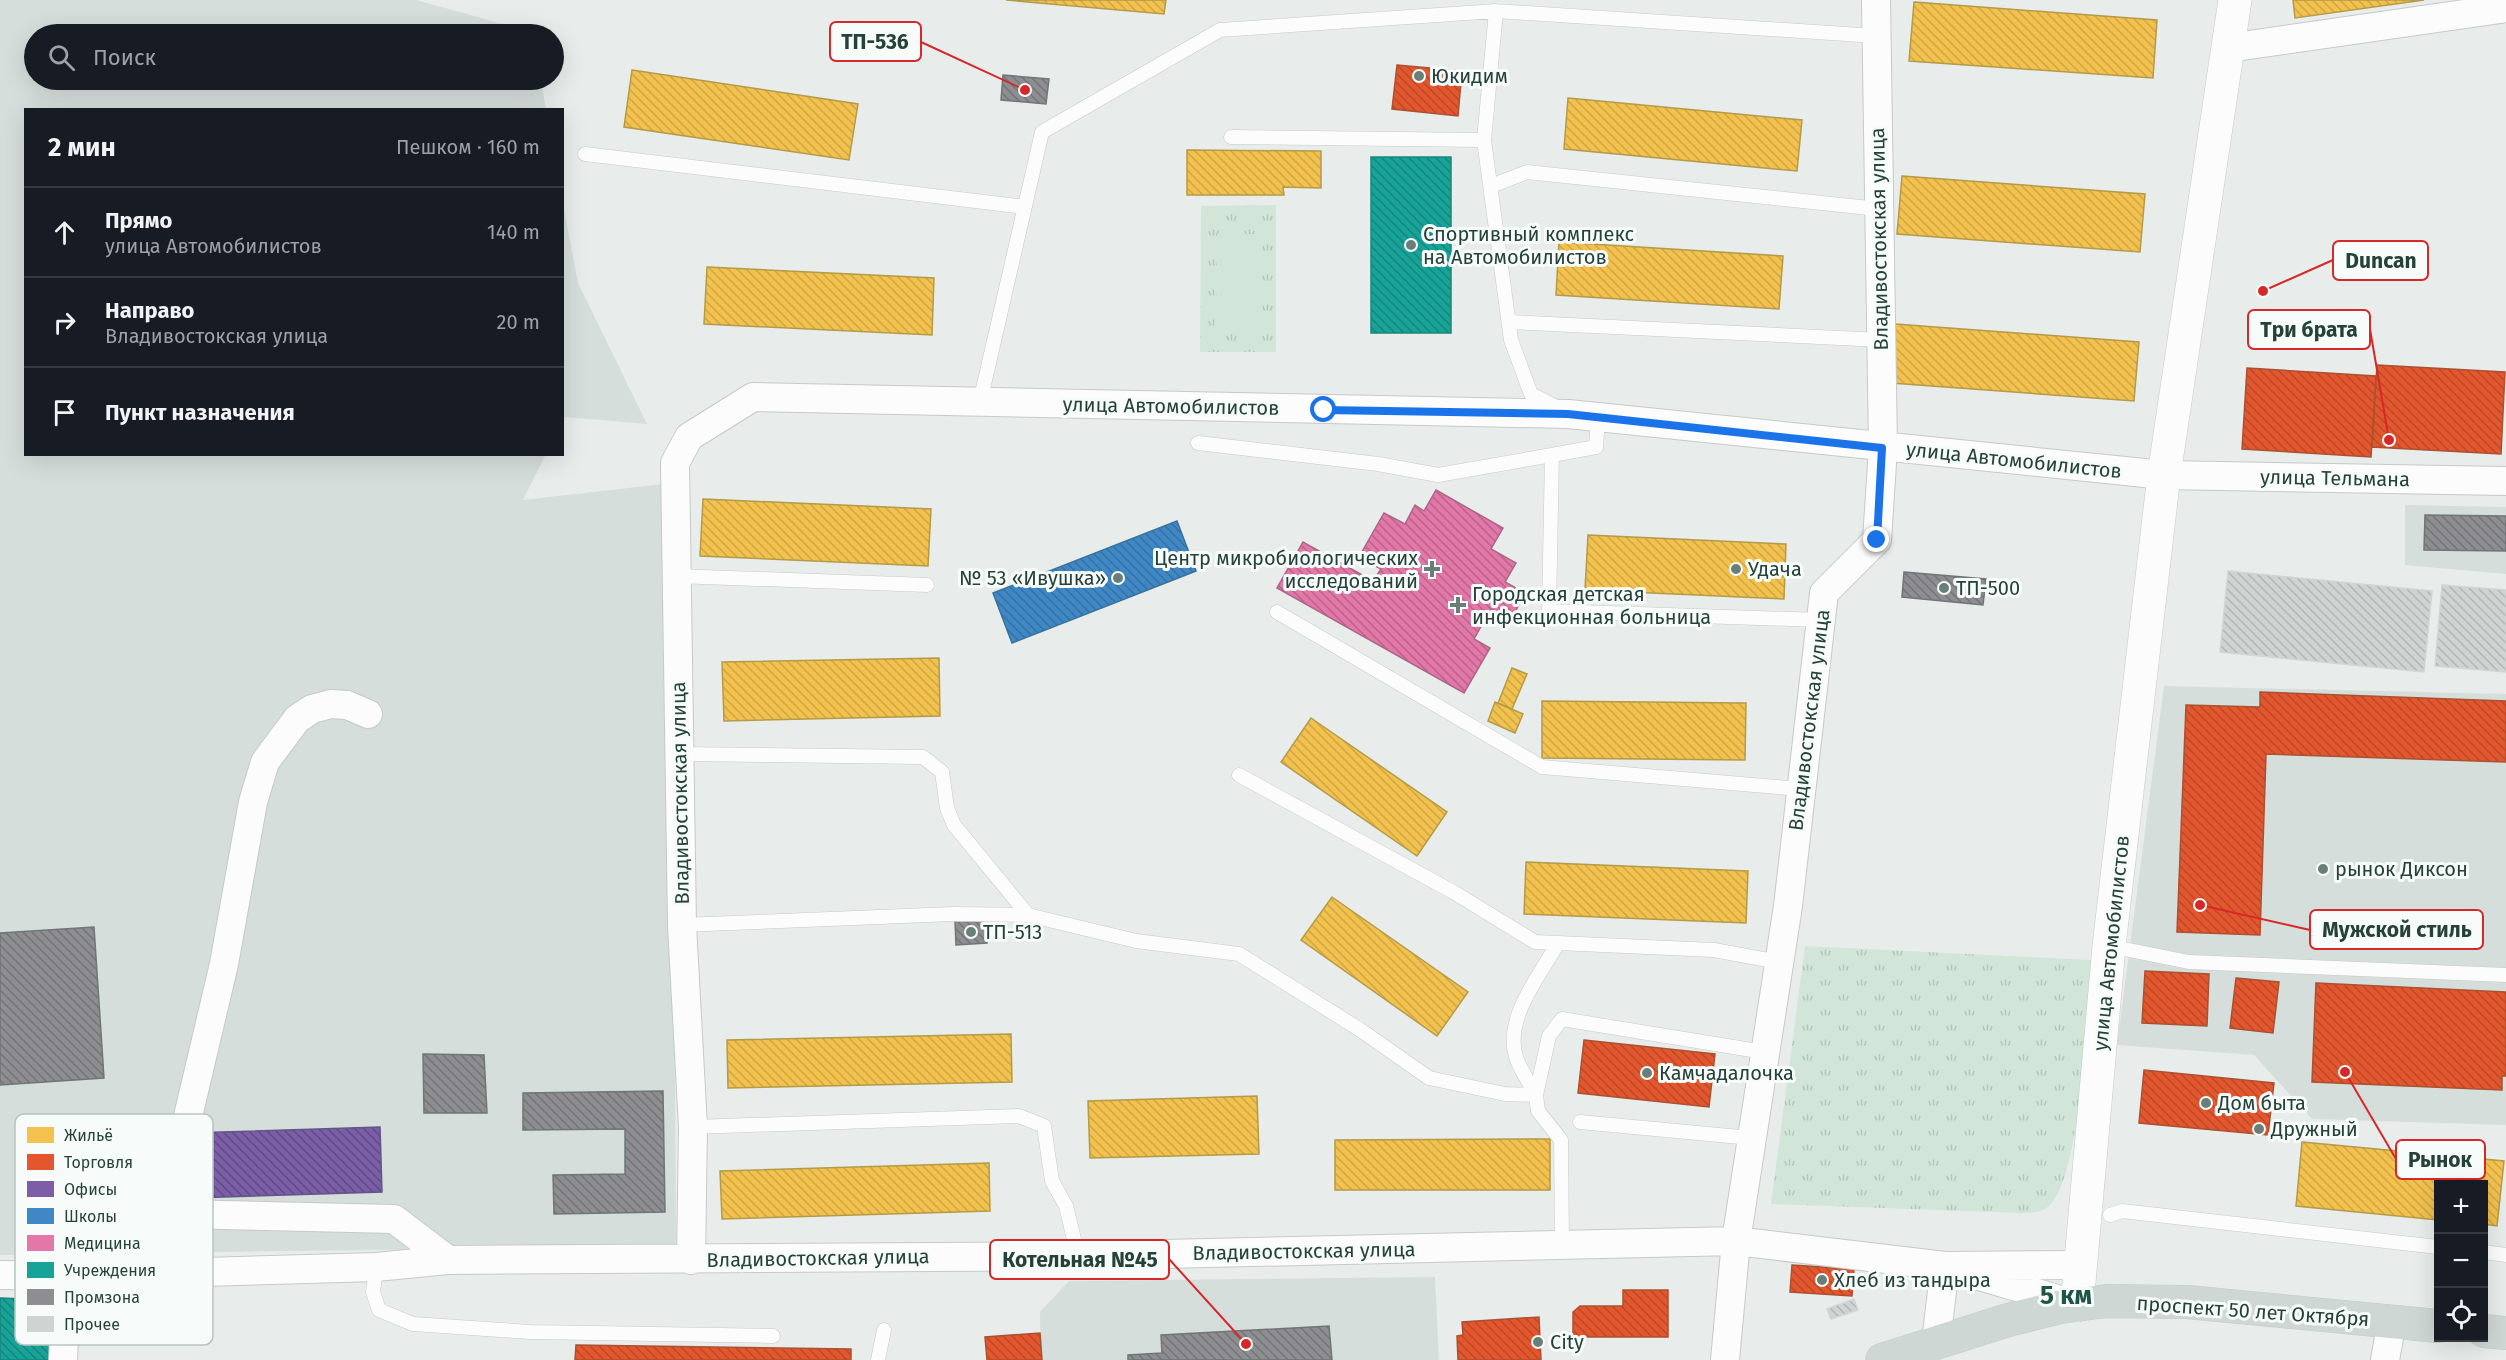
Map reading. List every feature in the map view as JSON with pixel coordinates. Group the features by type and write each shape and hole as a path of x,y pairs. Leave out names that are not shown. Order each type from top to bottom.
{"main road":[{"name":"проспект 50 лет Октября","path":"1882,1360 2008,1320 2106,1301 2187,1302 2434,1325"},
{"path":"2488,1331 2506,1333"}],"street":[{"name":"Владивостокская улица","path":"1725,1360 1736,1241 1750,1138 1788,906 1824,593 1877,540 1882,448 1876,0"},
{"name":"улица Автомобилистов","path":"2077,1305 2109,946 2164,475 2235,0"},
{"path":"2228,48 2506,8"},
{"name":"улица Автомобилистов","path":"689,437 753,397 1568,414 1882,448 2164,475"},
{"name":"Владивостокская улица","path":"689,437 675,463 682,925 693,1127 692,1260"},
{"name":"улица Тельмана","path":"2164,475 2506,481"},
{"path":"189,1114 224,964 253,802 265,762 297,719 312,709 331,704 347,705 368,714"},
{"path":"213,1215 394,1219 448,1260"},
{"name":"Владивостокская улица","path":"213,1272 376,1267 448,1260 1078,1256 1736,1241 1945,1266 2080,1265"},
{"name":"Владивостокская улица","path":"1945,1266 2077,1305"},
{"path":"1936,1342 1945,1266"},
{"name":"Владивостокская улица","path":"0,1275 15,1275"},
{"name":"проспект 50 лет Октября","path":"2385,1360 2392,1321"},
{"path":"63,1360 64,1345"}],"lane":[{"path":"1528,0 1537,14"},
{"path":"1496,11 1484,140 1511,340 1531,394 1568,414"},
{"path":"980,402 1042,132 1220,30 1496,11 1876,36"},
{"path":"1230,138 1484,140"},
{"path":"585,154 1025,207"},
{"path":"1491,186 1527,172 1879,209"},
{"path":"1509,322 1881,340"},
{"path":"1198,443 1378,464 1438,475 1596,447 1598,418"},
{"path":"1552,455 1549,611 1820,620"},
{"path":"676,576 927,585"},
{"path":"1277,612 1542,768 1800,789"},
{"path":"679,754 923,757 942,772 947,808 954,825 1028,915"},
{"path":"1239,775 1455,893 1535,942 1557,945 1714,950 1779,962"},
{"path":"682,925 953,914 1028,915 1136,940 1239,954 1359,1029 1429,1078 1505,1094 1536,1095"},
{"path":"1536,1095 1516,1057 1515,1029 1526,997 1557,945"},
{"path":"2109,946 2190,962 2506,975"},
{"path":"1562,1245 1561,1140 1538,1112 1536,1095 1549,1036 1562,1018 1764,1052"},
{"path":"693,1127 1019,1116 1044,1126 1052,1181 1066,1206 1078,1256"},
{"path":"1580,1122 1750,1138"},
{"path":"2109,1215 2122,1211 2434,1246"},
{"path":"2488,1253 2506,1255"},
{"path":"376,1267 373,1292 379,1310 413,1324 530,1332 773,1336"},
{"path":"878,1360 884,1330"}],"shaded area":[{"path":"0,0 416,0 503,24 24,24 24,90 543,90 546,108 24,108 24,456 545,456 523,500 663,484 675,1075 676,1246 213,1252 213,1140 382,1192 380,1127 213,1132 213,1114 15,1114 15,1255 0,1255"},
{"path":"564,209 578,283 647,424 565,417 564,420"},
{"path":"2405,505 2506,507 2506,574 2405,565"},
{"name":"рынок Диксон","path":"2164,686 2506,694 2506,1125 2312,1119 2254,1055 2117,1045"},
{"path":"1435,1277 1439,1360 1041,1360 1040,1312 1069,1281"}],"green space":[{"path":"1276,205 1276,352 1200,352 1201,206"},
{"path":"1217,234 1262,234 1261,329 1216,329"},
{"path":"1805,946 2091,960 2085,1050 2076,1127 2061,1188 2047,1208 2032,1213 2020,1213 1771,1204"}],"building: Жильё":[{"path":"1006,0 1166,0 1164,14"},
{"path":"2293,0 2424,0 2295,18"},
{"path":"1914,2 2157,20 2153,78 1909,61"},
{"path":"632,70 858,104 849,160 624,127"},
{"path":"1568,98 1802,120 1797,171 1564,149"},
{"path":"1187,150 1321,151 1321,188 1283,187 1284,195 1187,195"},
{"path":"1902,176 2145,194 2140,252 1897,234"},
{"path":"1559,242 1783,256 1779,309 1556,295"},
{"path":"707,267 934,278 932,335 704,324"},
{"path":"1895,324 2139,342 2134,401 1891,383"},
{"path":"703,499 931,509 928,566 700,556"},
{"path":"1588,535 1786,544 1784,599 1585,590"},
{"path":"939,658 940,716 724,721 722,662"},
{"path":"1512,668 1527,674 1512,709 1498,703"},
{"path":"1542,701 1746,703 1745,760 1542,758"},
{"path":"1495,702 1523,714 1515,733 1488,721"},
{"path":"1311,718 1447,812 1417,856 1281,762"},
{"path":"1526,862 1748,871 1746,923 1524,914"},
{"path":"1332,897 1468,992 1437,1036 1301,940"},
{"path":"1011,1034 1012,1082 728,1088 727,1040"},
{"path":"1257,1096 1259,1154 1090,1158 1088,1101"},
{"path":"1550,1139 1550,1190 1335,1190 1335,1140"},
{"path":"2302,1142 2504,1161 2497,1226 2488,1225 2488,1180 2434,1180 2434,1220 2296,1206"},
{"path":"989,1163 990,1211 722,1219 720,1171"}],"building: Торговля":[{"path":"1397,65 1462,71 1458,116 1392,109"},
{"path":"2377,365 2505,372 2501,454 2372,447"},
{"path":"2247,368 2376,376 2371,457 2242,449"},
{"path":"2260,692 2506,701 2506,762 2266,754 2260,935 2177,932 2186,705 2260,707"},
{"path":"2145,971 2209,974 2207,1026 2142,1023"},
{"path":"2236,978 2279,982 2273,1033 2230,1028"},
{"path":"2316,983 2506,992 2506,1076 2502,1076 2502,1090 2312,1082"},
{"name":"Камчадалочка","path":"1584,1040 1715,1054 1709,1107 1578,1093"},
{"name":"Дом быта","path":"2144,1070 2274,1083 2268,1135 2139,1123"},
{"name":"Хлеб из тандыра","path":"1792,1265 1854,1269 1852,1296 1790,1292"},
{"path":"1623,1290 1668,1290 1668,1337 1573,1337 1573,1312 1580,1306 1623,1306"},
{"path":"1539,1317 1541,1360 1458,1360 1457,1336 1463,1335 1462,1322"},
{"path":"1040,1333 1042,1360 987,1360 985,1337"},
{"path":"576,1345 851,1349 851,1360 575,1360"}],"building: Офисы":[{"path":"380,1127 382,1192 213,1197 213,1132"}],"building: Школы":[{"path":"1177,521 1196,571 1012,643 993,593"}],"building: Медицина":[{"path":"1436,490 1503,528 1491,549 1516,563 1505,582 1525,593 1511,620 1491,609 1474,639 1490,648 1464,693 1277,588 1303,542 1373,581 1381,569 1359,557 1384,513 1405,524 1415,505 1424,511"}],"building: Учреждения":[{"name":"Спортивный комплекс на Автомобилистов","path":"1371,157 1451,157 1451,333 1371,333"},
{"path":"0,1298 15,1299 15,1345 51,1345 50,1360 0,1360"}],"building: Промзона":[{"path":"1003,75 1049,79 1046,104 1001,100"},
{"path":"2425,515 2506,516 2506,551 2424,550"},
{"name":"ТП-500","path":"1904,572 1986,579 1983,605 1902,597"},
{"name":"ТП-513","path":"985,919 987,943 956,945 955,921"},
{"path":"94,927 104,1078 0,1085 0,933"},
{"path":"423,1054 484,1055 487,1113 424,1113"},
{"path":"663,1091 665,1212 554,1214 553,1175 625,1174 625,1129 523,1130 523,1093"},
{"path":"1329,1326 1332,1360 1128,1360 1128,1355 1162,1353 1161,1335"}],"building: Прочее":[{"path":"2228,571 2432,591 2424,672 2220,652"},
{"path":"2442,585 2506,590 2506,672 2435,666"},
{"path":"1854,1299 1858,1310 1831,1319 1827,1309"}],"place":[{"name":"Юкидим","path":"1419,76"},
{"name":"ТП-536","path":"1025,90"},
{"name":"Спортивный комплекс на Автомобилистов","path":"1411,245"},
{"name":"Duncan","path":"2263,291"},
{"name":"Три брата","path":"2389,440"},
{"name":"Центр микробиологических исследований","path":"1432,569"},
{"name":"Удача","path":"1736,569"},
{"name":"№ 53 «Ивушка»","path":"1118,578"},
{"name":"ТП-500","path":"1944,588"},
{"name":"Городская детская инфекционная больница","path":"1458,605"},
{"name":"рынок Диксон","path":"2323,869"},
{"name":"Мужской стиль","path":"2200,905"},
{"name":"ТП-513","path":"971,932"},
{"name":"Рынок","path":"2345,1072"},
{"name":"Камчадалочка","path":"1647,1073"},
{"name":"Дом быта","path":"2206,1103"},
{"name":"Дружный","path":"2259,1129"},
{"name":"Хлеб из тандыра","path":"1822,1280"},
{"name":"City","path":"1538,1342"},
{"name":"Котельная №45","path":"1246,1344"}],"district":[{"name":"5 км","path":"2066,1295"}],"route":[{"path":"1324,410 1568,414 1882,448 1882,492 1877,540"}]}
